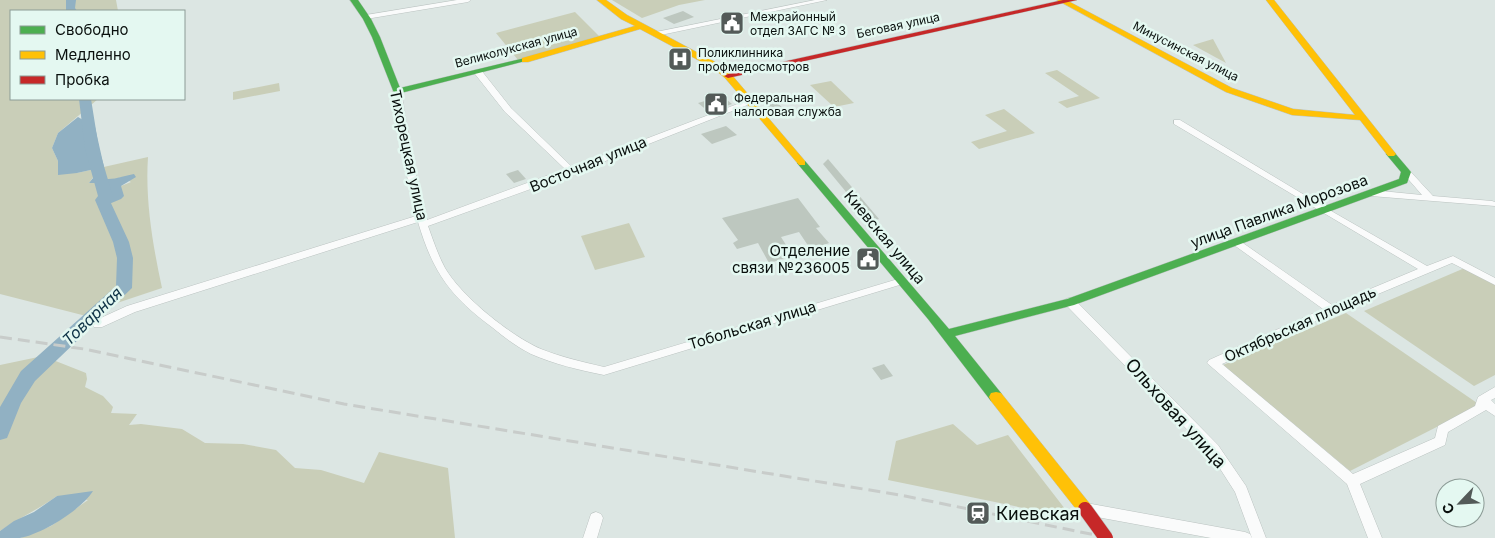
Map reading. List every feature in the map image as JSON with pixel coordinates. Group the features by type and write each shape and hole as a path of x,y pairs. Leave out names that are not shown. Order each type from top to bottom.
{"street":[{"name":"Тихорецкая улица","path":"354,0 356,7 366,18 386,60 397,91 404,141 422,221 436,259 448,280 476,311 527,347 558,359 604,371"},
{"path":"366,18 468,0"},
{"name":"Киевская улица","path":"601,0 641,26 716,66 728,76 946,334 1106,538"},
{"path":"656,34 824,0"},
{"path":"1270,0 1406,172 1431,198"},
{"name":"Минусинская улица","path":"1066,1 1229,90 1292,112 1364,118"},
{"name":"Беговая улица","path":"728,76 1066,1"},
{"name":"Великолукская улица","path":"397,91 478,72 641,26"},
{"path":"478,72 508,110 572,170"},
{"name":"Восточная улица","path":"98,324 131,309 422,221 572,170 751,102"},
{"path":"1177,122 1427,270"},
{"name":"улица Павлика Морозова","path":"946,334 1070,302 1404,181 1406,172"},
{"path":"1371,193 1492,204"},
{"path":"1237,243 1332,309"},
{"name":"Октябрьская площадь","path":"1352,481 1213,362 1332,309 1454,258 1495,282"},
{"name":"Тобольская улица","path":"604,371 902,281"},
{"name":"Ольховая улица","path":"1070,302 1214,449 1242,490 1259,538"},
{"path":"1482,400 1495,392"},
{"path":"1375,538 1352,481 1441,441 1442,429 1481,409 1482,400"},
{"path":"1482,400 1495,411"},
{"path":"1085,509 1245,538"},
{"path":"590,538 596,518"}],"green space":[{"path":"0,0 116,0 118,10 10,10 10,100 97,100 58,133 52,148 58,161 77,173 148,157 147,174 150,223 162,288 117,303 90,317 0,294","holes":["96,173 101,173 101,178 111,180 121,177 131,182 121,186 121,193 109,204 96,183 89,183"]},
{"path":"612,0 705,0 679,5 642,18"},
{"path":"575,12 599,36 518,60 496,33"},
{"path":"1213,39 1226,63 1193,45"},
{"path":"1057,70 1100,98 1067,108 1058,102 1079,96 1045,73"},
{"path":"831,81 854,103 834,107 810,85"},
{"path":"279,83 280,91 233,100 233,92"},
{"path":"1004,109 1035,133 979,149 971,142 1007,131 985,115"},
{"path":"629,223 645,257 595,270 581,236"},
{"path":"1467,267 1495,283 1495,375 1474,386 1364,311"},
{"path":"1346,313 1480,405 1350,471 1223,365"},
{"path":"43,356 86,373 85,387 103,396 113,407 111,413 137,414 129,425 141,424 182,429 205,443 243,444 276,450 295,468 321,470 364,483 379,452 448,468 455,538 20,538 51,526 88,500 57,496 0,531 0,365"},
{"path":"953,424 977,445 1008,435 1072,518 888,480 896,441"}],"water":[{"path":"78,117 95,127 104,167 58,175 58,161 52,148 58,133"},
{"path":"102,172 101,178 105,179 114,179 134,174 136,177 121,186 124,196 121,199 109,204 102,200 102,196 99,193 100,188 96,183 89,183 97,173"},
{"path":"93,491 80,506 39,532 20,538 0,538 0,531 14,521 34,512 57,496"}],"building":[{"path":"683,11 694,17 674,24 663,18"},
{"name":"Поликлинника профмедосмотров","path":"677,53 692,62 683,66 668,57"},
{"name":"Федеральная налоговая служба","path":"722,96 732,104 709,112 698,103"},
{"path":"773,97 789,116 777,118 762,100"},
{"path":"726,126 737,135 712,144 701,134"},
{"path":"828,159 879,219 870,221 823,164"},
{"path":"518,170 526,179 514,183 506,174"},
{"path":"798,198 820,227 816,228 829,243 811,250 799,232 781,237 793,256 769,263 758,243 737,249 733,243 738,240 722,218"},
{"path":"884,364 893,376 881,380 872,368"}],"waterway":[{"name":"Товарная","path":"71,0 71,10"},
{"name":"Товарная","path":"0,432 5,417 28,376 124,288 125,258 121,242 102,200 106,197 92,149 85,100"}],"railway":[{"path":"0,337 84,349 344,404 900,495 1110,538"}],"traffic: fast":[{"path":"354,0 376,37 397,91 525,60"},
{"path":"946,334 1070,302 1404,181 1406,172 1391,154"},
{"path":"802,163 932,316 996,397"}],"traffic: slow":[{"path":"601,0 624,17 716,66 728,76 802,163"},
{"path":"1061,0 1229,90 1292,112 1364,118"},
{"path":"1270,0 1391,154"},
{"path":"525,60 641,26"},
{"path":"996,397 1085,509"}],"traffic: jam":[{"path":"728,76 1073,0"},
{"path":"1085,509 1106,538"}],"place":[{"name":"Межрайонный отдел ЗАГС № 3","path":"732,23"},
{"name":"Поликлинника профмедосмотров","path":"680,59"},
{"name":"Федеральная налоговая служба","path":"716,104"},
{"name":"Отделение связи №236005","path":"868,259"},
{"name":"Киевская","path":"978,513"}]}
